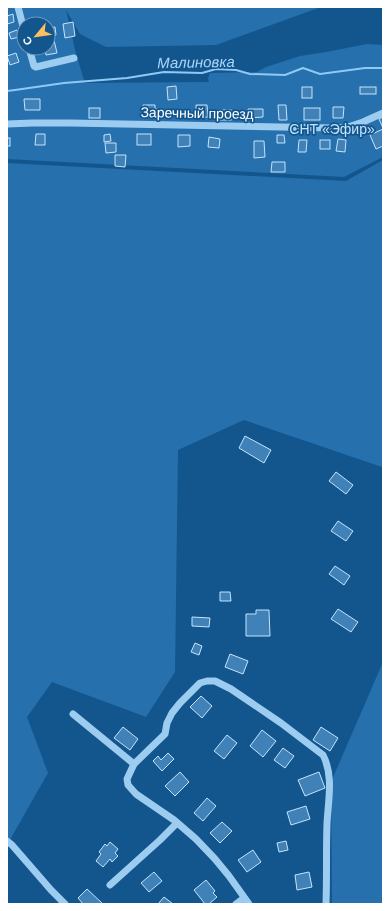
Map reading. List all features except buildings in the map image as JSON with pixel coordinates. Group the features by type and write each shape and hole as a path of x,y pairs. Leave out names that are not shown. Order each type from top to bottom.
{"street":[{"path":"31,56 34,66 36,67 74,58"},
{"name":"Заречный проезд","path":"7,124 55,123 334,128 348,127 383,113"},
{"path":"203,682 204,673"},
{"path":"249,904 215,859 196,839 177,823 136,794 128,785 127,779 134,764 165,734 167,723 180,702 200,683 207,681 215,681 231,689 281,723 324,755 327,761 330,776 327,825 326,904"},
{"path":"73,714 134,764"},
{"path":"110,885 177,823"},
{"path":"7,841 65,904"},
{"path":"236,904 244,898"}],"green space":[{"name":"СНТ «Эфир»","path":"7,7 321,7 216,45 106,47 80,34 66,10 76,54 85,83 209,82 208,78 210,73 257,72 266,67 300,56 367,44 383,45 383,157 344,177 7,159"},
{"path":"383,160 383,480 382,467 244,420 178,450 175,672 146,717 52,682 27,717 48,773 7,845 7,163 346,181"},
{"path":"383,662 383,904 332,904 331,782"}],"waterway":[{"name":"Малиновка","path":"7,91 64,83 127,78 164,72 202,73 216,69 236,70 250,74 285,75 303,68 320,74 365,68 383,68"}]}
